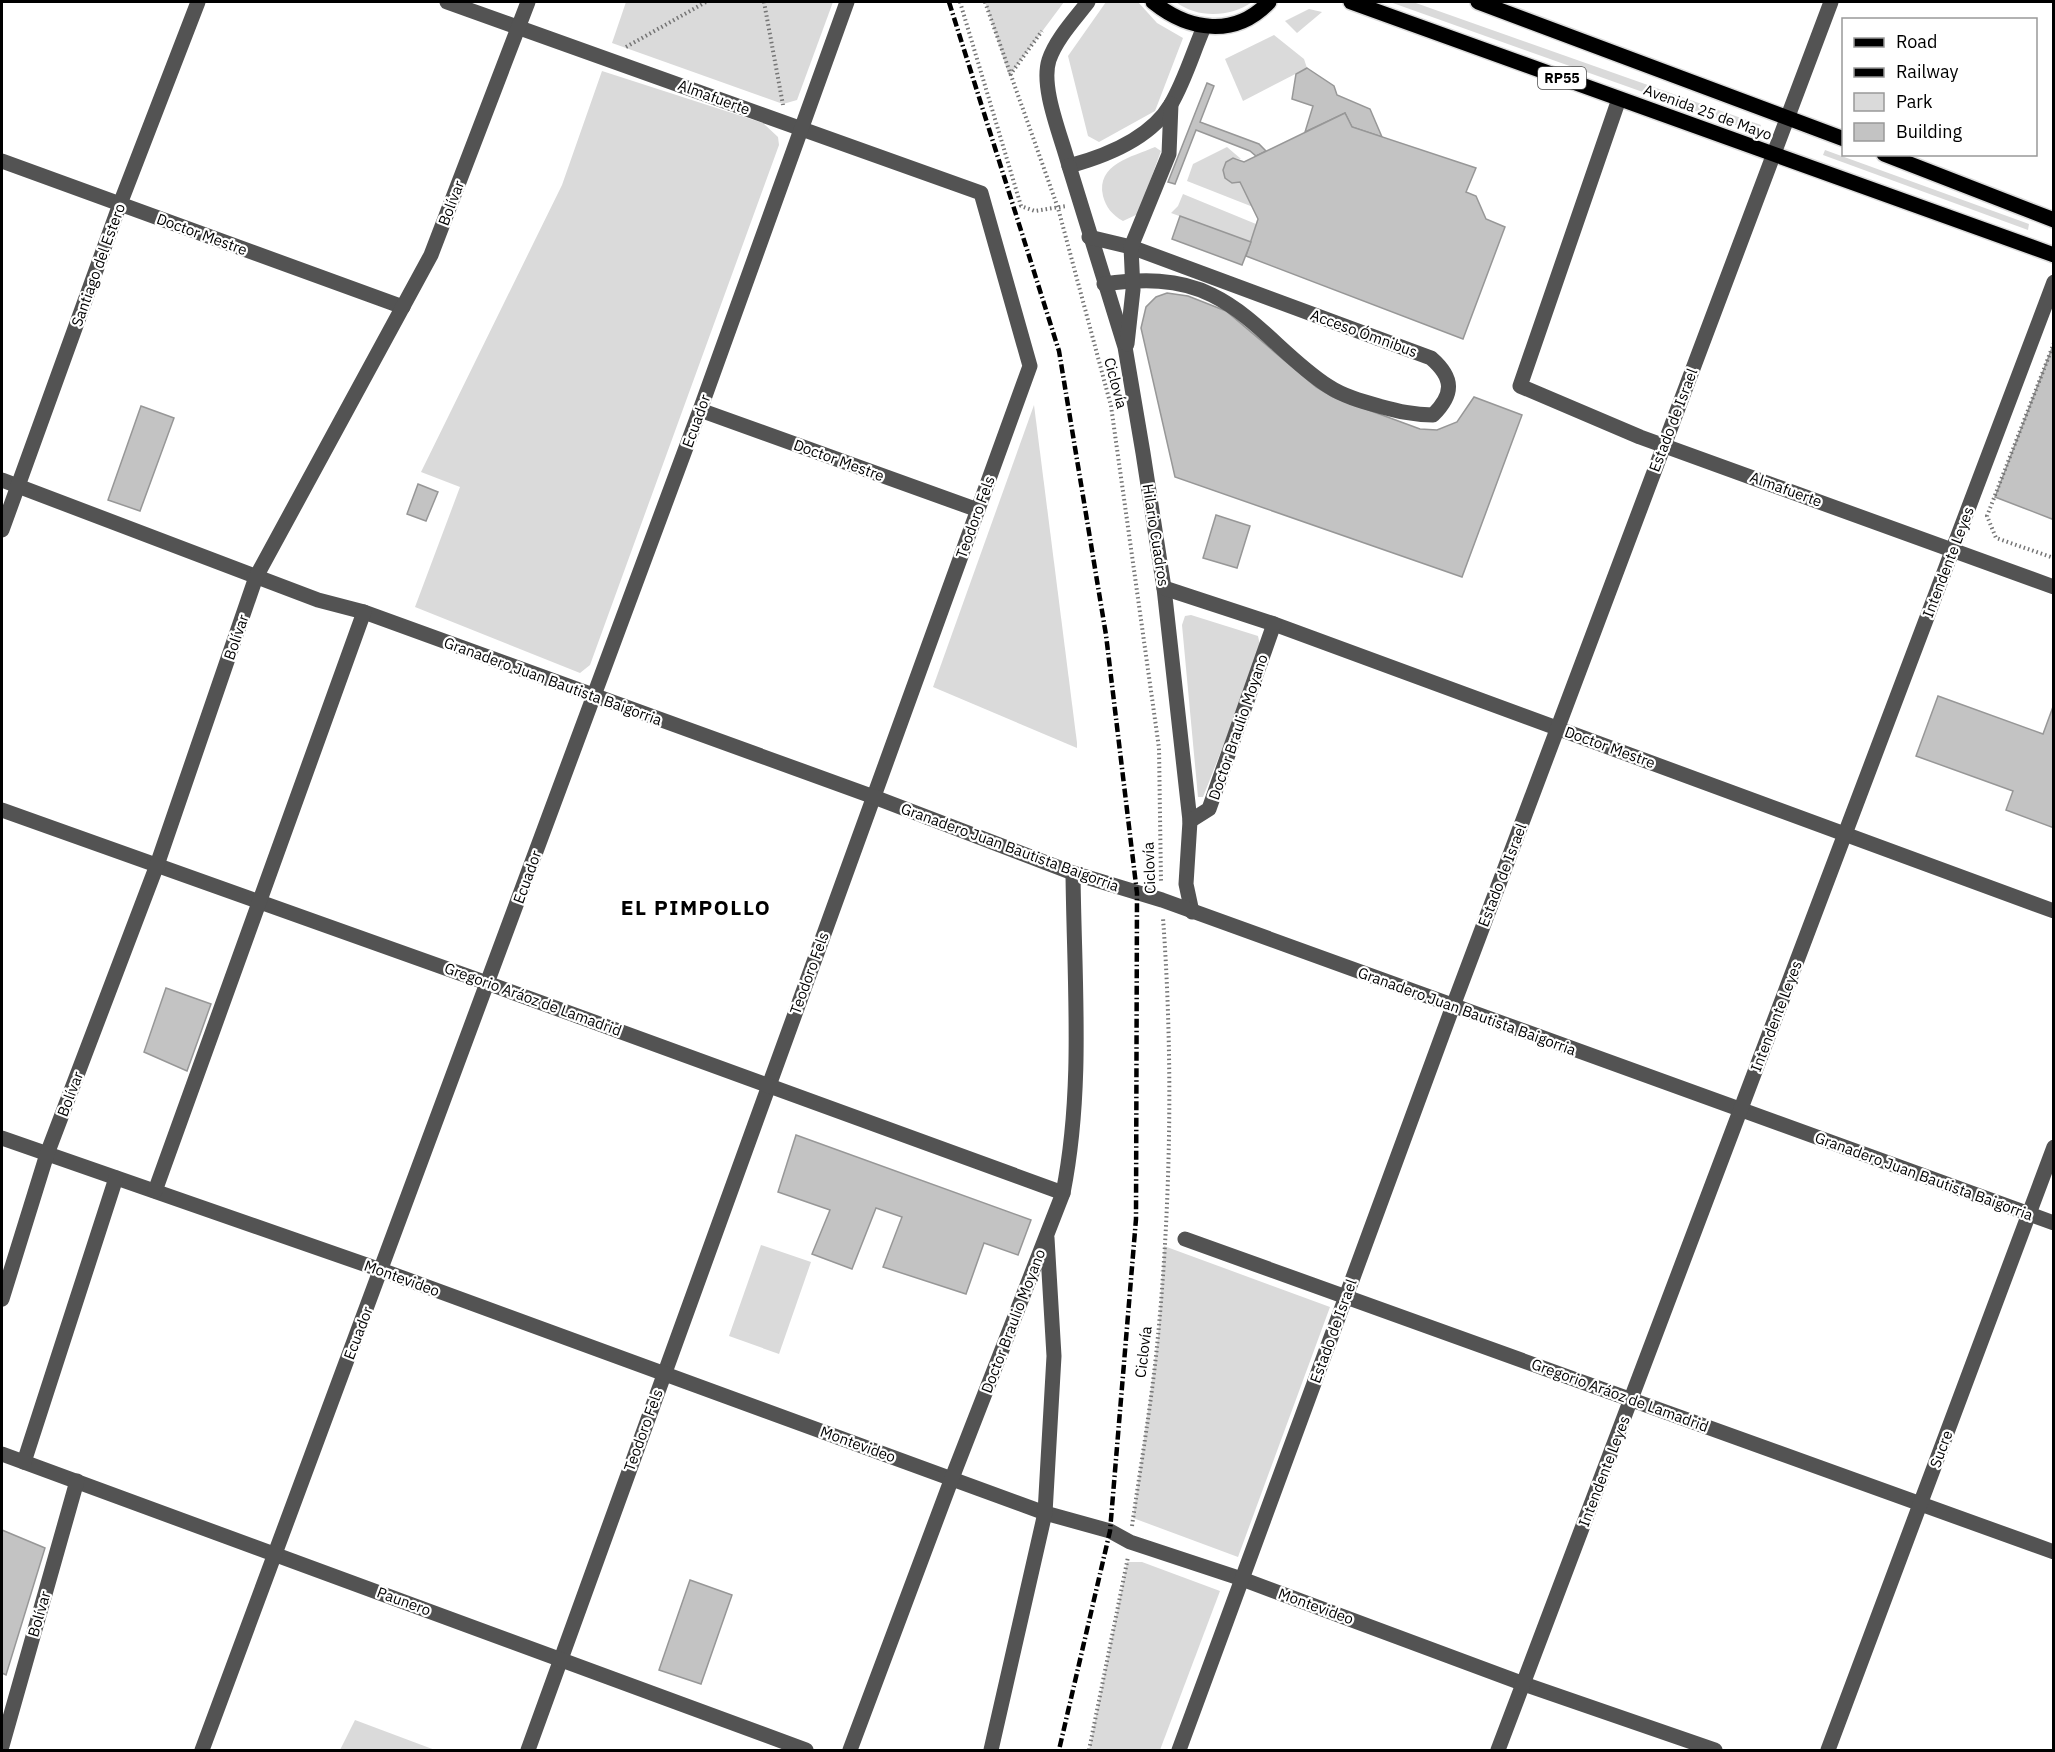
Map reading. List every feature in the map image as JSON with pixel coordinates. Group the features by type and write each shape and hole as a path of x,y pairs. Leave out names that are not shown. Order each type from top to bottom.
{"main road":[{"path":"1153,2 1168,14 1204,27 1225,26 1245,19 1269,2"},
{"name":"Avenida 25 de Mayo","path":"1351,2 2054,255"},
{"name":"Avenida 25 de Mayo","path":"1478,2 1502,6 1842,138"},
{"path":"1889,156 2054,220"}],"street":[{"name":"Santiago del Estero","path":"2,530 120,204 198,2"},
{"name":"Almafuerte","path":"447,2 981,193"},
{"name":"Bolívar","path":"2,1299 47,1154 157,865 256,577 431,255 528,2"},
{"name":"Ecuador","path":"202,1750 700,410 793,126 847,2"},
{"name":"Hilario Cuadros","path":"1088,2 1053,50 1047,71 1048,91 1089,237 1126,353 1164,588 1190,821 1186,884 1192,912"},
{"name":"Estado de Israel","path":"1179,1750 1453,1006 1831,2"},
{"path":"1069,166 1087,161 1145,134 1171,104 1204,27"},
{"name":"Almafuerte","path":"1619,99 1520,386 1664,445 2054,587"},
{"path":"1126,353 1133,290 1131,248 1169,154 1171,104"},
{"name":"Doctor Mestre","path":"2,161 403,307"},
{"name":"Teodoro Fels","path":"528,1750 1030,366 981,193"},
{"name":"Acceso Ómnibus","path":"1089,237 1131,248 1431,358 1444,369 1449,385 1444,403 1433,415 1412,415 1340,393 1299,364 1236,309 1210,294 1169,283 1131,280 1104,284"},
{"name":"Intendente Leyes","path":"1498,1750 2054,282"},
{"name":"Doctor Mestre","path":"700,410 978,510"},
{"name":"Granadero Juan Bautista Baigorria","path":"2,480 318,600 364,612 874,797 1073,873 1162,900 2054,1223"},
{"name":"Doctor Mestre","path":"1164,588 1274,624 2054,911"},
{"path":"155,1191 364,612"},
{"name":"Doctor Braulio Moyano","path":"1190,821 1209,809 1274,624"},
{"name":"Gregorio Aráoz de Lamadrid","path":"2,810 769,1084 1063,1193"},
{"name":"Doctor Braulio Moyano","path":"850,1750 952,1478 1063,1193 1071,1153 1076,1074 1073,873"},
{"name":"Montevideo","path":"2,1137 381,1270 1045,1513 1110,1532 1130,1542 1242,1579 1524,1684 1715,1750"},
{"name":"Sucre","path":"1828,1750 2054,1147"},
{"path":"24,1462 116,1178"},
{"path":"991,1750 1045,1513 1054,1356 1047,1234"},
{"name":"Gregorio Aráoz de Lamadrid","path":"1185,1239 2054,1552"},
{"name":"Paunero","path":"2,1454 806,1750"},
{"name":"Bolívar","path":"2,1746 77,1481"}],"path":[{"path":"607,58 706,2"},
{"path":"764,2 793,126"},
{"path":"960,2 1021,206 1035,212 1079,202"},
{"name":"Ciclovía","path":"985,2 1009,76 1058,208 1111,406 1159,748 1162,900 1168,1030 1166,1215 1158,1337 1130,1542 1089,1750"},
{"path":"1009,76 1043,29"},
{"path":"2054,343 1987,516 1996,538 2054,558"}],"green space":[{"path":"626,2 833,2 797,100 783,104 612,43"},
{"path":"985,2 1064,2 1009,76"},
{"path":"1106,2 1138,2 1157,23 1183,38 1155,111 1099,142 1088,136 1068,56"},
{"path":"1176,2 1252,2 1234,11 1214,14 1194,11"},
{"path":"1390,2 1413,2 1761,125 1758,133"},
{"path":"1309,9 1322,12 1297,33 1285,21"},
{"path":"1274,35 1304,59 1307,68 1243,101 1225,59"},
{"path":"602,71 763,123 778,137 779,145 590,665 580,673 415,607 460,487 421,472 562,185"},
{"path":"1155,147 1161,151 1138,214 1123,221 1113,213 1104,200 1102,185 1105,176 1118,163"},
{"path":"1227,147 1241,159 1233,158 1226,162 1223,170 1225,178 1232,183 1240,182 1253,207 1187,181 1193,164"},
{"path":"1825,150 2029,224 2028,230 1823,155"},
{"path":"1183,194 1256,224 1251,242 1171,213 1178,206"},
{"path":"1034,405 1077,743 1077,748 933,687"},
{"path":"1191,615 1258,636 1261,650 1203,797 1198,797 1182,625 1185,616"},
{"path":"761,1245 811,1262 779,1354 729,1336"},
{"path":"1164,1246 1330,1307 1238,1557 1133,1518 1158,1337"},
{"path":"1127,1562 1142,1562 1220,1591 1160,1750 1089,1750"},
{"path":"355,1720 435,1750 340,1750"}],"building":[{"path":"1307,68 1334,86 1337,95 1370,109 1382,137 1352,127 1345,113 1305,132 1313,106 1292,99 1296,74"},
{"path":"1207,83 1214,86 1200,122 1259,144 1266,151 1256,156 1250,151 1196,130 1175,184 1168,182"},
{"path":"1345,113 1352,127 1476,168 1466,192 1476,196 1486,219 1505,227 1463,339 1246,256 1258,219 1240,182 1232,183 1225,178 1223,170 1226,162 1233,158 1244,162"},
{"path":"1180,216 1251,242 1242,265 1172,239"},
{"path":"1167,293 1188,296 1226,311 1316,387 1333,397 1420,429 1437,430 1457,422 1474,397 1522,415 1462,577 1175,477 1141,328 1146,307 1156,297"},
{"path":"2054,343 2054,516 2052,519 1995,497"},
{"path":"141,406 174,418 140,511 108,500"},
{"path":"418,484 438,492 426,521 407,514"},
{"path":"1216,515 1250,526 1237,568 1203,558"},
{"path":"1938,696 2043,734 2054,704 2054,828 2006,810 2013,791 1916,756"},
{"path":"166,988 211,1004 187,1071 144,1052"},
{"path":"796,1135 1031,1220 1018,1255 984,1243 966,1294 883,1267 902,1217 876,1208 852,1269 812,1254 830,1210 778,1192"},
{"path":"2,1530 45,1548 6,1675 2,1673"},
{"path":"690,1580 732,1595 701,1684 659,1670"}],"railway":[{"path":"949,2 1059,351 1106,635 1137,893 1136,1219 1110,1531 1059,1750"}],"district":[{"name":"EL PIMPOLLO","path":"696,907"}]}
